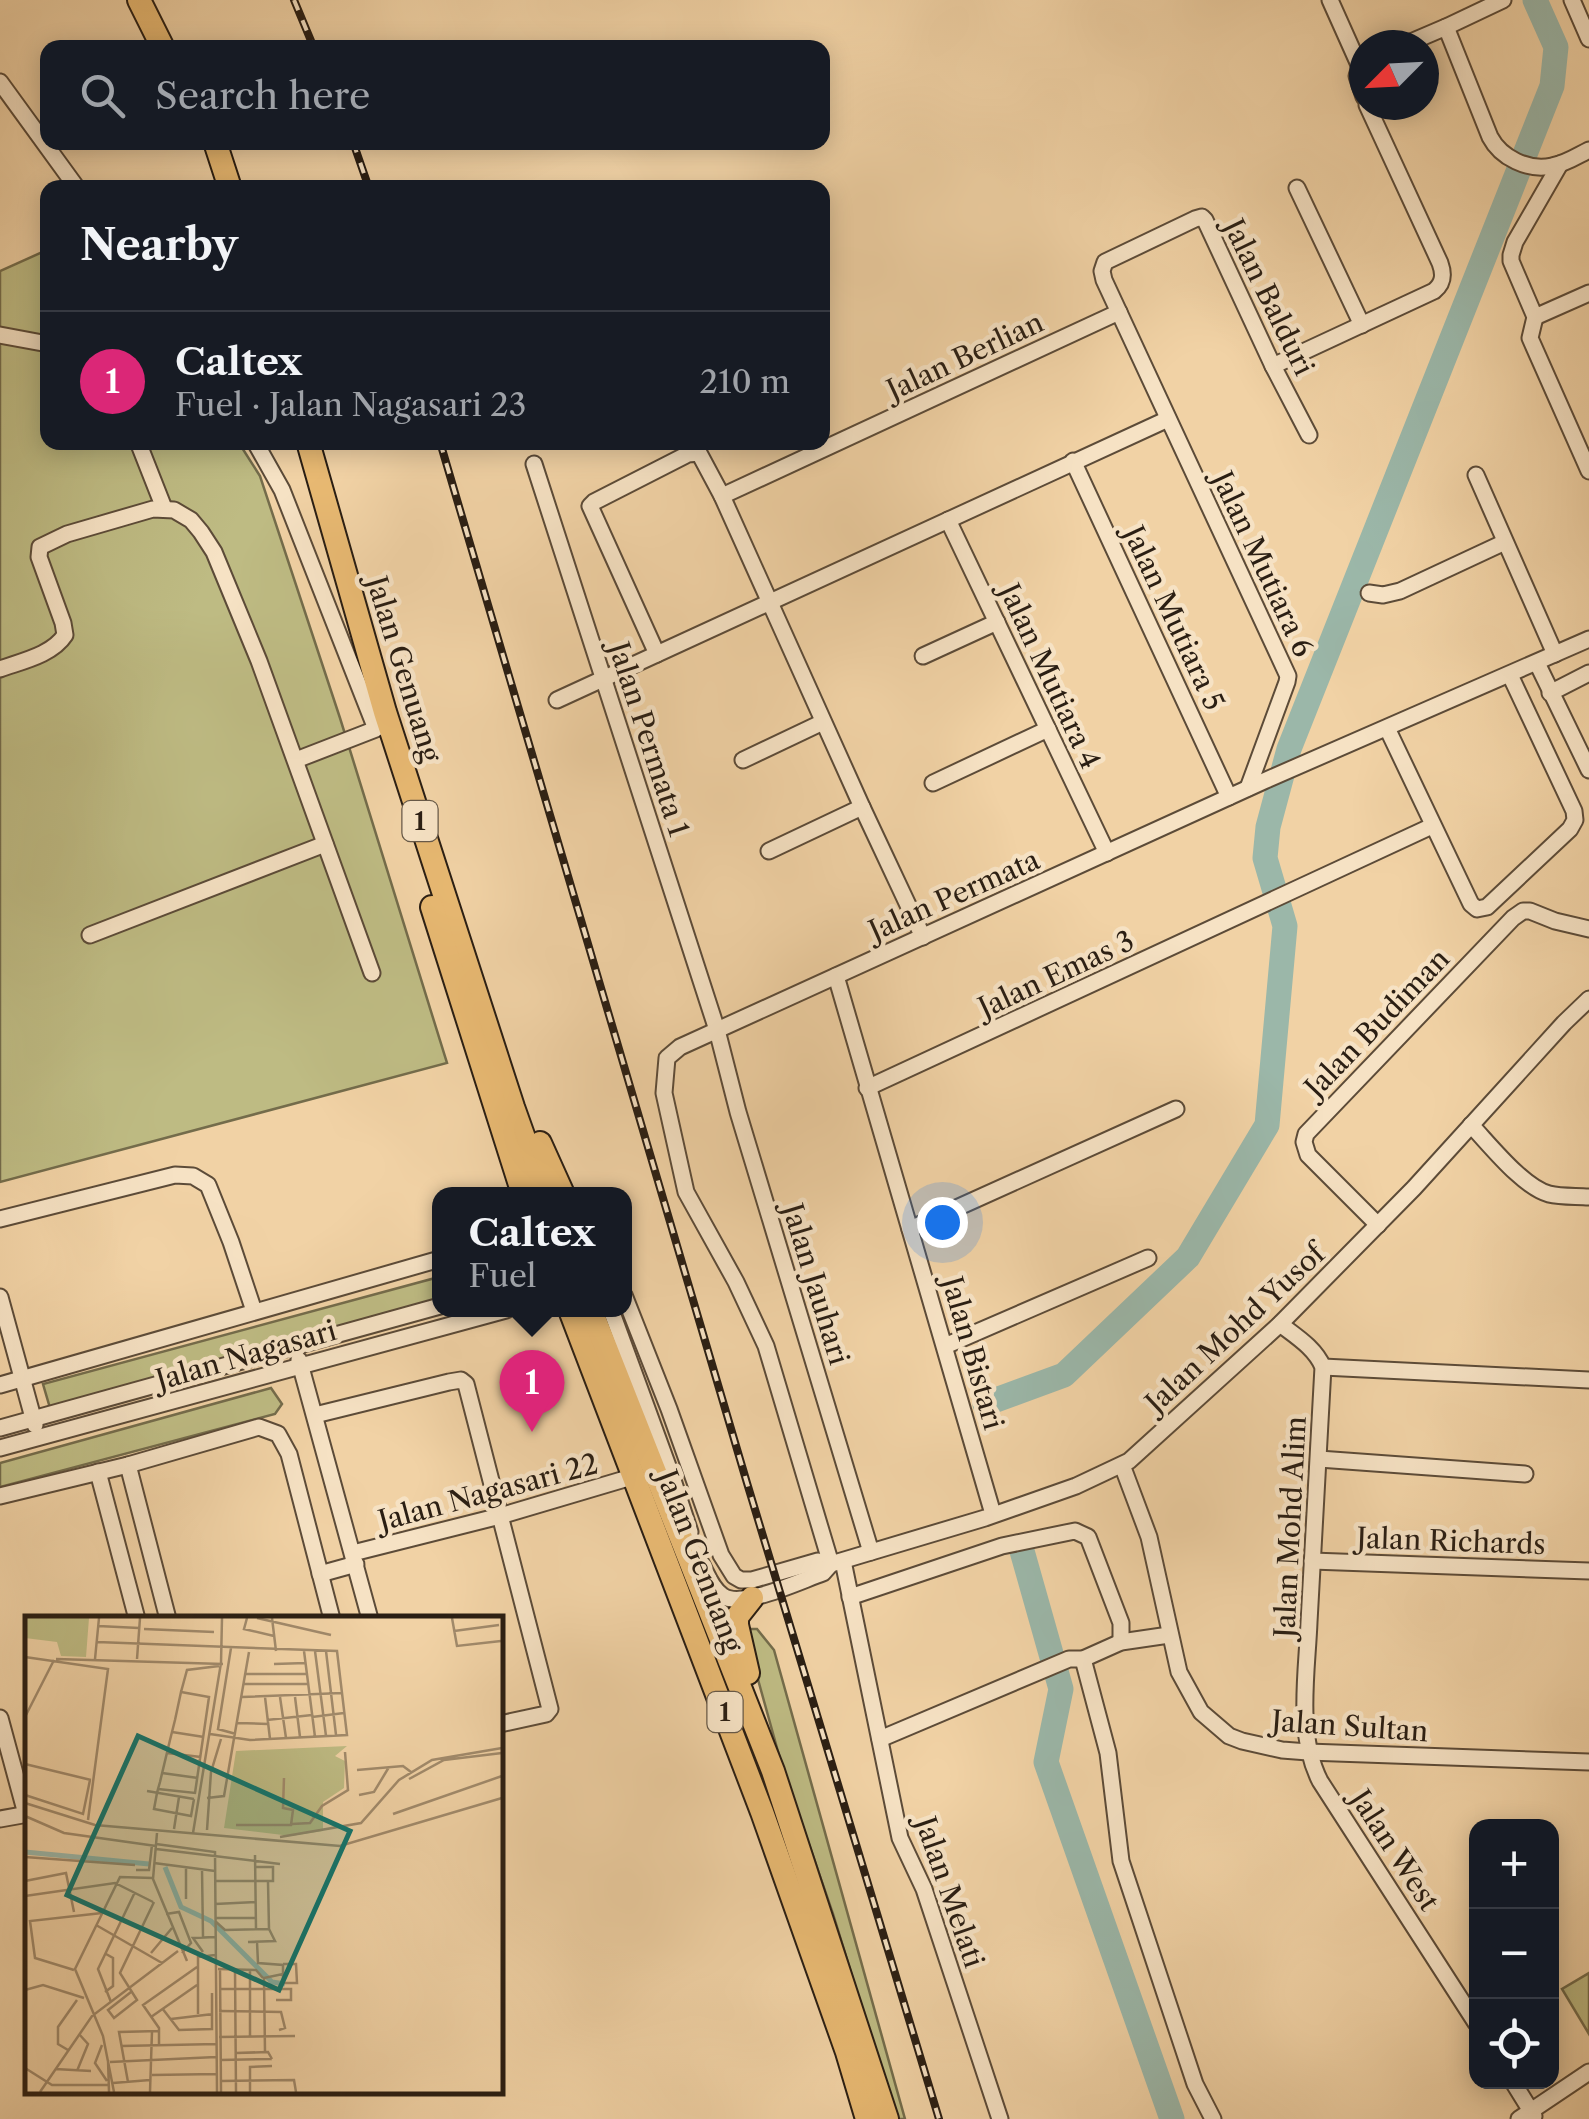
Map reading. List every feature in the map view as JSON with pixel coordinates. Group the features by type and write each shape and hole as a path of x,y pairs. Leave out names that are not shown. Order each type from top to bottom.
{"highway":[{"path":"139,0 159,40"},
{"path":"154,0 172,40"},
{"path":"204,150 213,180"},
{"path":"218,150 227,180"},
{"name":"Jalan Genuang","path":"296,450 376,729 520,1187"},
{"name":"Jalan Genuang","path":"310,450 384,712 542,1187"},
{"path":"486,1021 560,1187"},
{"name":"Jalan Genuang","path":"573,1317 788,1884 867,2119"},
{"name":"Jalan Genuang","path":"593,1317 773,1771 886,2119"},
{"path":"752,1598 736,1624 773,1771"}],"street":[{"path":"1330,0 1349,39"},
{"path":"1439,30 1503,0"},
{"path":"1572,0 1588,33"},
{"path":"1446,27 1490,137 1508,158 1546,168 1589,150"},
{"path":"0,82 40,137"},
{"path":"1273,366 1434,291 1443,278 1440,263 1374,120"},
{"path":"49,150 71,180"},
{"path":"1560,164 1510,255 1535,317 1530,338 1583,444 1589,471"},
{"path":"1297,188 1362,325"},
{"name":"Jalan Balduri","path":"1119,312 1104,280 1105,262 1202,217 1309,435"},
{"path":"1535,317 1589,293"},
{"name":"Jalan Mutiara 6","path":"1119,312 1288,676 1248,788"},
{"name":"Jalan Berlian","path":"830,446 1119,312"},
{"path":"0,334 40,342"},
{"path":"557,700 1168,418"},
{"path":"141,450 164,508"},
{"path":"260,450 282,490 376,729 296,760"},
{"name":"Jalan Berlian","path":"722,496 821,450"},
{"path":"657,654 590,506 699,453 923,937"},
{"name":"Jalan Mutiara 5","path":"1073,461 1229,796"},
{"name":"Jalan Permata 1","path":"534,464 717,1030"},
{"path":"1476,475 1555,654"},
{"path":"0,669 57,646 64,635 63,622 39,557 40,547 67,534 153,508 174,510 191,520 214,552 260,661 372,973"},
{"name":"Jalan Mutiara 4","path":"948,520 1107,853"},
{"path":"1369,593 1400,591 1505,542"},
{"path":"924,656 998,622"},
{"path":"1510,674 1576,820 1487,908 1477,908 1470,904 1387,728 1589,639"},
{"path":"1537,663 1589,770"},
{"path":"1550,692 1589,674"},
{"path":"743,760 823,722"},
{"name":"Jalan Permata","path":"668,1058 680,1047 717,1030 1387,728"},
{"path":"933,783 1048,729"},
{"path":"769,851 862,807"},
{"name":"Jalan Emas 3","path":"867,1088 1432,826"},
{"path":"90,935 326,844"},
{"name":"Jalan Budiman","path":"1378,1225 1308,1156 1306,1134 1523,911 1589,929"},
{"name":"Jalan Bistari","path":"836,976 994,1514"},
{"name":"Jalan Mohd Yusof","path":"837,1562 994,1514 1076,1486 1122,1465 1280,1324 1589,999"},
{"name":"Jalan Jauhari","path":"717,1030 738,1112 871,1552"},
{"name":"Jalan Melati","path":"668,1058 664,1093 686,1192 766,1346 850,1598 900,1838 924,1889 1000,2119"},
{"path":"910,1229 1176,1109"},
{"path":"1471,1125 1542,1191 1589,1196"},
{"path":"0,1219 175,1175 194,1176 208,1185 254,1311"},
{"path":"945,1346 1148,1258"},
{"name":"Jalan Nagasari","path":"0,1384 432,1261"},
{"path":"0,1297 38,1439"},
{"name":"Jalan Nagasari","path":"0,1428 432,1308"},
{"path":"632,1316 721,1555 734,1576 752,1580 818,1560 837,1562"},
{"name":"Jalan Nagasari","path":"0,1448 480,1317"},
{"path":"614,1317 712,1585 724,1598 752,1598 823,1572 837,1562"},
{"path":"1280,1324 1310,1347 1323,1367 1589,1380"},
{"path":"294,1346 369,1616"},
{"name":"Jalan Mohd Alim","path":"1308,1752 1312,1561 1323,1367"},
{"path":"315,1415 461,1380 469,1391 550,1709 546,1714 502,1724"},
{"path":"0,1496 259,1428 278,1434 289,1454 331,1616"},
{"path":"1319,1459 1525,1474"},
{"path":"128,1464 167,1616"},
{"name":"Jalan Sultan","path":"1122,1465 1148,1537 1179,1672 1201,1712 1229,1736 1282,1750 1308,1752 1589,1762"},
{"path":"98,1472 136,1616"},
{"name":"Jalan Nagasari 22","path":"320,1574 354,1559 635,1476"},
{"path":"850,1598 1002,1546 1075,1531 1088,1537 1121,1623 1121,1642"},
{"name":"Jalan Richards","path":"1312,1561 1589,1571"},
{"path":"880,1739 1038,1672 1121,1642 1170,1635"},
{"path":"1076,1659 1108,1753 1120,1861 1196,2084 1213,2119"},
{"path":"0,1718 25,1807"},
{"name":"Jalan West","path":"1308,1752 1320,1781 1469,2012"},
{"path":"0,1819 25,1814"},
{"path":"1516,2089 1529,2116 1589,2072"}],"shaded area":[{"path":"40,253 40,450 243,450 260,476 447,1063 0,1182 0,271"},
{"path":"432,1279 432,1303 50,1408 43,1384"},
{"path":"271,1388 282,1404 275,1414 0,1487 0,1463"},
{"path":"744,1629 757,1629 774,1650 905,2119 896,2119 833,1914 782,1766"},
{"path":"1589,1973 1589,2034 1562,1989"}],"waterway":[{"path":"985,1404 1064,1375 1188,1257 1267,1125 1285,926 1265,858 1268,827 1289,749 1552,86 1556,47 1535,0"},
{"path":"1022,1551 1061,1689 1046,1762 1172,2119"}],"railway":[{"path":"294,0 311,40"},
{"path":"356,150 366,180"},
{"path":"442,450 939,2119"}],"place":[{"name":"Caltex","path":"532,1432"}]}
